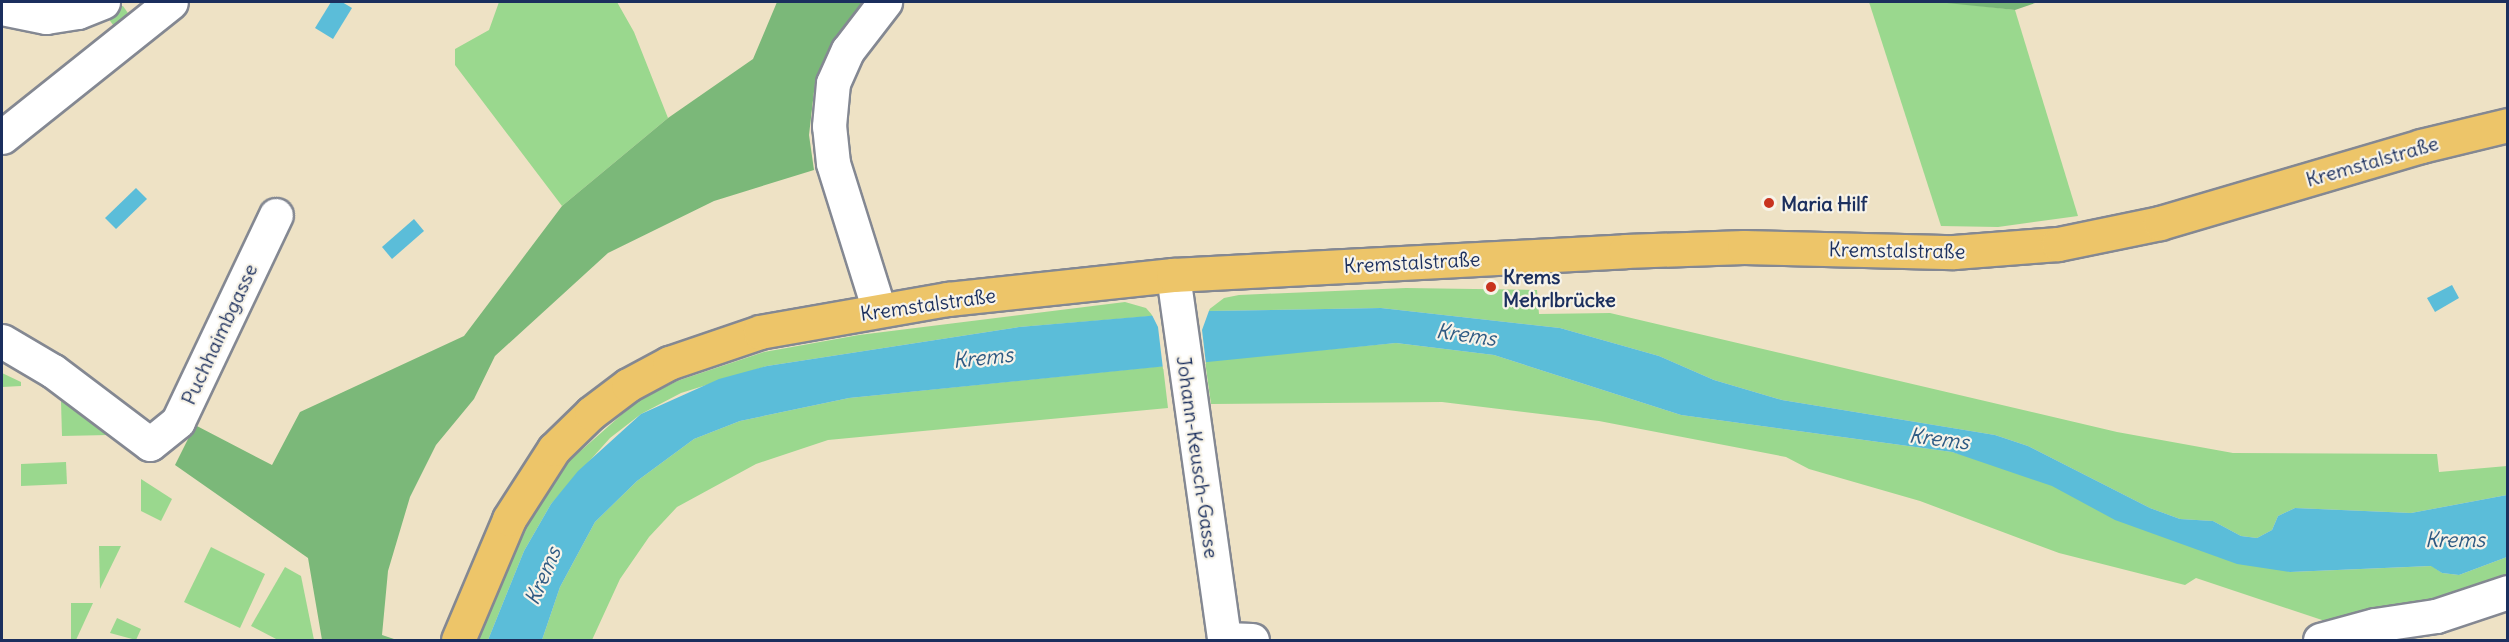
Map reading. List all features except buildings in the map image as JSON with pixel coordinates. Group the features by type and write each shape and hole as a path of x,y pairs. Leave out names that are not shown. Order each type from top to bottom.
{"main road":[{"name":"Kremstalstraße","path":"458,640 509,519 554,449 591,413 628,385 710,347 760,332 879,310 1649,250 1744,247 1954,252 2058,244 2160,223 2421,146 2508,125"}],"street":[{"path":"2,8 46,17 78,12 103,2"},
{"path":"879,310 871,273 832,163 829,126 833,83 848,50 885,2"},
{"path":"2,137 155,5"},
{"name":"Puchhaimbgasse","path":"2,341 53,371 150,444 178,422 276,215"},
{"name":"Johann-Keusch-Gasse","path":"1175,288 1189,406 1233,640"},
{"path":"2320,640 2421,630 2436,616 2508,592"}],"green space":[{"path":"499,2 617,2 634,32 668,118 562,206 455,65 455,49 489,30"},
{"path":"777,2 863,2 830,49 815,83 809,135 814,170 714,201 608,253 495,356 474,399 436,445 410,497 388,571 382,635 397,640 322,640 308,558 175,465 195,425 272,465 300,412 464,336 562,206 668,118 753,59"},
{"path":"1869,2 1947,2 2015,10 2078,216 1998,227 1941,226"},
{"path":"1947,2 2038,2 2015,10"},
{"path":"123,6 130,16 116,29 108,18 116,7"},
{"path":"1406,288 1537,290 1539,314 1610,313 2117,432 2233,453 2437,454 2439,472 2507,466 2507,495 2411,513 2295,508 2278,516 2272,530 2257,538 2241,536 2213,521 2180,519 2150,508 2028,446 1995,435 1782,400 1714,380 1659,356 1560,328 1381,308 1207,311 1224,298 1239,295"},
{"path":"1125,302 1146,308 1153,316 1019,327 767,366 681,393 641,414 610,438 551,504 524,551 488,640 474,640 513,544 541,497 568,462 636,402 677,381 764,352 859,335"},
{"path":"1396,343 1494,355 1681,415 1952,452 1996,464 2290,572 2432,566 2442,573 2459,575 2507,557 2507,577 2434,600 2334,621 2322,620 2196,578 2185,585 2059,553 1920,501 1809,469 1786,457 1599,421 1442,402 1211,404 1205,361"},
{"path":"1163,366 1168,408 828,440 756,464 677,507 649,537 620,579 592,640 542,640 560,587 595,522 637,481 694,439 740,421 849,398"},
{"path":"2,373 21,382 21,386 2,387"},
{"path":"61,401 85,416 109,435 62,436"},
{"path":"66,462 67,484 21,486 21,464"},
{"path":"141,479 172,499 161,521 141,511"},
{"path":"99,546 121,546 100,589"},
{"path":"211,547 265,574 240,628 184,602"},
{"path":"285,567 301,576 314,640 278,640 251,626"},
{"path":"71,603 93,603 76,640 71,640"},
{"path":"117,618 141,629 136,640 110,633"}],"water":[{"path":"331,2 342,2 352,8 333,39 315,28"},
{"path":"136,188 147,199 116,229 105,218"},
{"path":"414,219 424,231 392,259 382,247"},
{"path":"2452,285 2459,298 2435,312 2427,298"},
{"name":"Krems","path":"1381,308 1560,328 1659,356 1714,380 1782,400 1995,435 2028,446 2150,508 2180,519 2213,521 2241,536 2257,538 2272,530 2278,516 2295,508 2411,513 2507,495 2507,557 2459,575 2442,573 2431,566 2290,572 2237,564 2115,520 2052,486 1952,452 1681,415 1494,355 1396,343 849,398 740,421 694,439 637,481 595,522 560,587 542,640 488,640 524,551 551,504 578,471 641,414 719,379 767,366 1019,327 1207,311"}],"pier":[{"path":"1210,308 1202,330 1206,364 1163,369 1158,327 1151,313"}],"place":[{"name":"Maria Hilf","path":"1769,203"},
{"name":"Krems Mehrlbrücke","path":"1491,287"}]}
